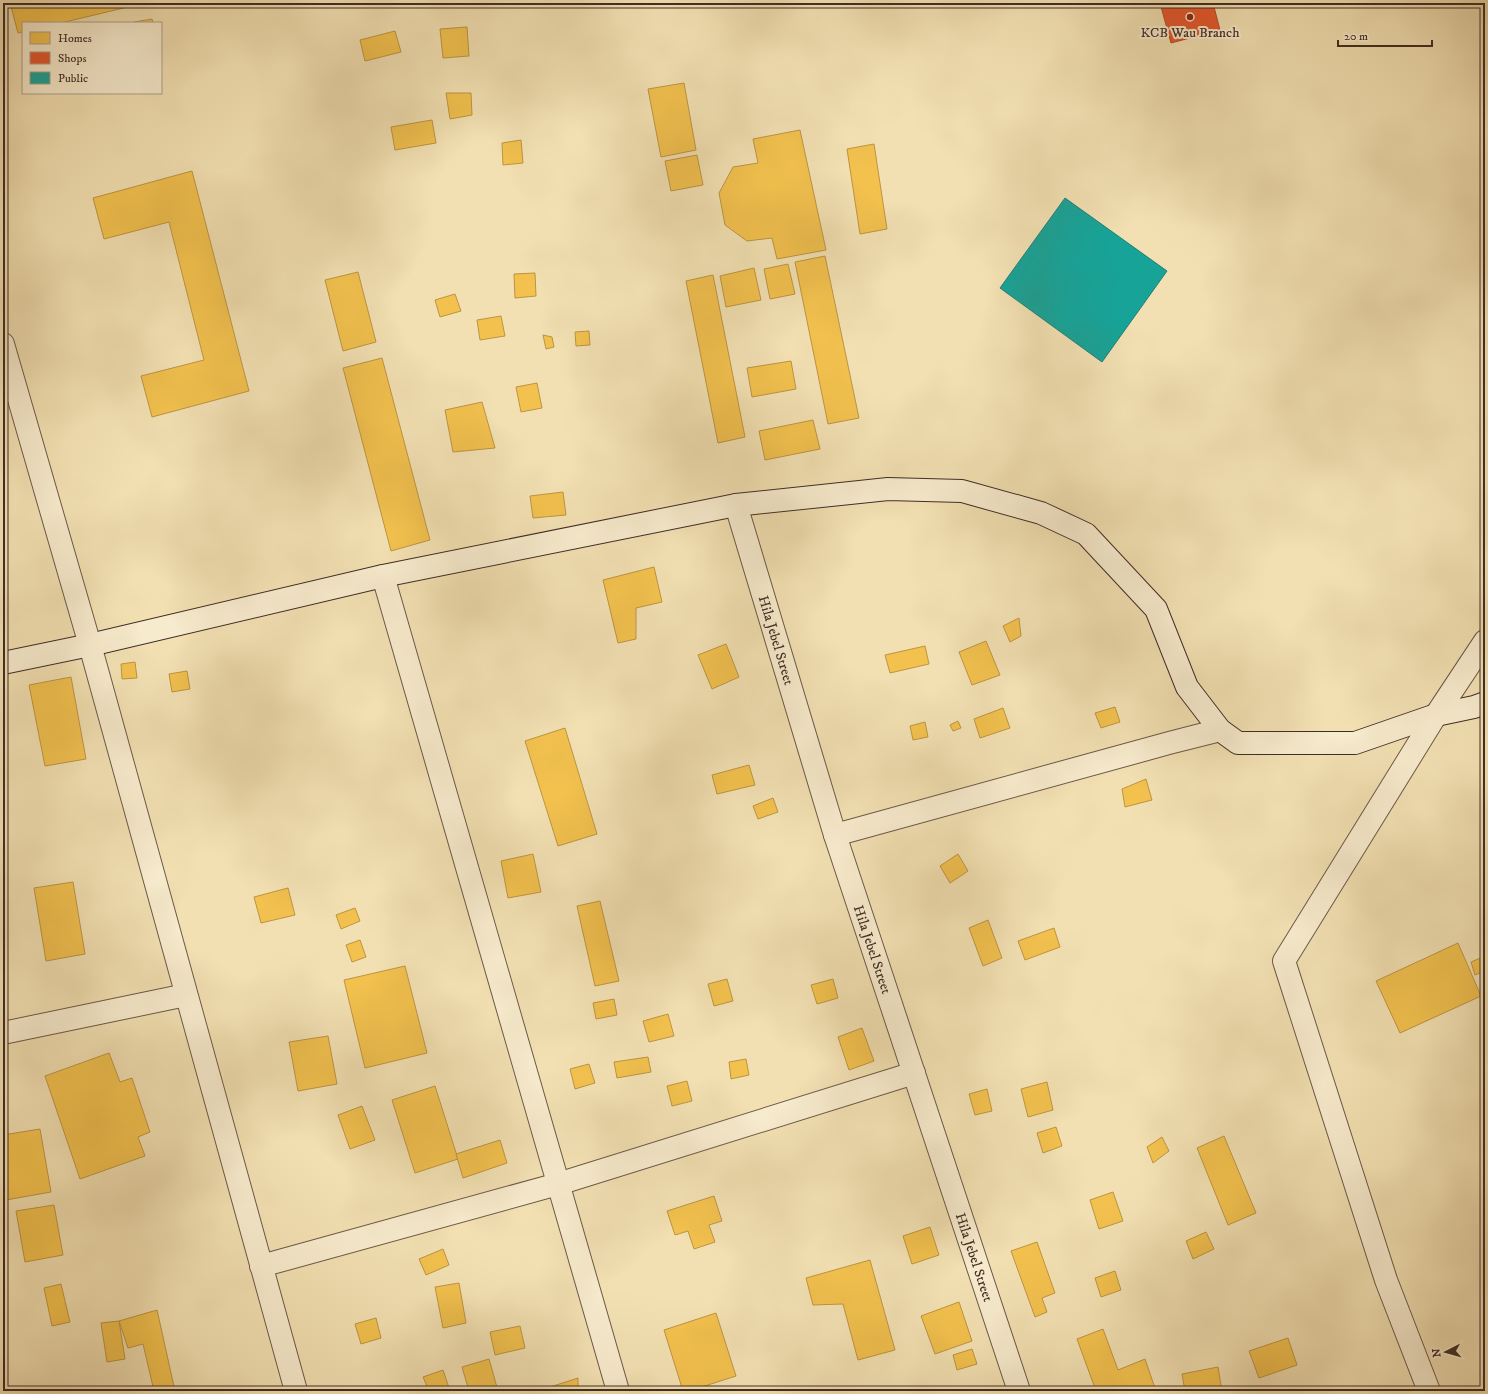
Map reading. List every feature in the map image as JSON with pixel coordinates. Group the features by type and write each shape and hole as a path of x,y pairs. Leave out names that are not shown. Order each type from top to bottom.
{"street":[{"path":"3,344 90,645 296,1391"},
{"path":"3,663 90,645 383,576 736,505 888,490 962,490 1041,513 1086,534 1156,609 1187,687 1220,730 1238,743 1355,743 1436,715 1474,707 1485,703"},
{"name":"Hila Jebel Street","path":"736,505 835,835 1019,1391"},
{"path":"383,576 618,1391"},
{"path":"1429,1391 1386,1280 1284,961 1436,715 1485,641"},
{"path":"835,835 1220,730"},
{"path":"3,1033 186,995"},
{"path":"261,1266 558,1184 914,1073"}],"building: Homes":[{"path":"10,3 135,3 136,5 65,22 22,22 22,32 18,33"},
{"path":"152,19 153,22 134,22"},
{"path":"467,27 469,56 443,58 440,29"},
{"path":"395,31 401,52 365,61 360,40"},
{"path":"684,83 696,150 661,157 648,89"},
{"path":"446,93 471,93 472,115 450,119"},
{"path":"432,120 436,143 395,150 391,127"},
{"path":"800,130 826,250 777,259 772,238 747,241 725,225 719,193 733,167 758,163 753,139"},
{"path":"521,140 523,163 503,165 502,143"},
{"path":"874,144 887,229 860,234 847,149"},
{"path":"697,155 703,185 671,191 665,161"},
{"path":"192,171 249,391 152,417 141,376 204,360 169,222 104,239 93,198"},
{"path":"825,256 859,418 828,424 795,262"},
{"path":"788,264 795,294 770,299 764,269"},
{"path":"754,268 761,300 726,307 720,276"},
{"path":"358,272 376,342 343,351 325,280"},
{"path":"535,273 536,296 515,298 514,274"},
{"path":"713,275 745,437 718,443 686,281"},
{"path":"455,294 461,311 440,317 435,300"},
{"path":"501,316 505,336 480,340 477,320"},
{"path":"589,331 590,345 576,346 575,332"},
{"path":"543,335 552,337 554,347 546,349"},
{"path":"382,358 430,540 391,551 343,368"},
{"path":"791,361 796,389 752,397 747,368"},
{"path":"537,383 542,408 521,412 516,387"},
{"path":"482,402 495,448 453,452 445,410"},
{"path":"813,420 820,449 765,460 759,431"},
{"path":"563,492 566,515 533,518 530,496"},
{"path":"654,567 662,602 636,608 636,639 618,643 603,580"},
{"path":"1019,618 1021,636 1010,642 1003,626"},
{"path":"986,641 1000,675 972,685 959,652"},
{"path":"726,644 739,677 712,689 698,655"},
{"path":"925,646 929,664 890,673 885,655"},
{"path":"135,662 137,678 122,679 121,664"},
{"path":"187,671 190,689 172,692 169,674"},
{"path":"71,677 86,759 45,766 29,685"},
{"path":"1115,707 1120,722 1101,728 1095,713"},
{"path":"1003,708 1010,728 980,738 974,719"},
{"path":"958,721 961,728 953,731 950,725"},
{"path":"925,722 928,737 913,740 910,726"},
{"path":"565,728 597,834 558,846 525,741"},
{"path":"749,765 755,785 717,794 712,775"},
{"path":"1146,779 1152,800 1125,807 1122,789"},
{"path":"773,798 778,812 758,819 753,806"},
{"path":"533,854 541,892 508,898 501,861"},
{"path":"958,854 968,871 950,883 940,866"},
{"path":"73,882 85,954 46,961 34,888"},
{"path":"288,888 295,915 261,923 254,897"},
{"path":"600,901 619,981 595,986 577,906"},
{"path":"355,908 360,921 341,929 336,915"},
{"path":"988,920 1002,958 983,966 969,928"},
{"path":"1054,928 1060,947 1025,960 1018,941"},
{"path":"360,940 366,957 352,962 346,945"},
{"path":"1458,943 1481,996 1400,1033 1376,981"},
{"path":"1485,956 1485,971 1475,975 1471,962"},
{"path":"405,966 427,1053 365,1068 344,980"},
{"path":"727,979 733,1001 714,1006 708,984"},
{"path":"833,979 838,998 817,1004 811,985"},
{"path":"614,999 617,1015 596,1019 593,1003"},
{"path":"668,1014 674,1036 649,1042 643,1021"},
{"path":"862,1028 874,1061 849,1070 838,1037"},
{"path":"328,1036 337,1084 298,1091 289,1042"},
{"path":"109,1053 120,1082 132,1078 150,1132 138,1137 145,1156 80,1179 45,1076"},
{"path":"648,1057 651,1072 617,1078 614,1062"},
{"path":"746,1059 749,1075 731,1079 729,1062"},
{"path":"589,1064 595,1083 575,1089 570,1069"},
{"path":"687,1081 692,1101 672,1106 667,1086"},
{"path":"1047,1082 1053,1110 1028,1117 1021,1089"},
{"path":"435,1086 458,1159 415,1173 392,1100"},
{"path":"987,1089 992,1111 975,1115 969,1094"},
{"path":"362,1106 375,1140 350,1149 338,1115"},
{"path":"1056,1127 1062,1146 1043,1153 1037,1133"},
{"path":"40,1129 51,1192 6,1200 3,1180 3,1135"},
{"path":"1224,1136 1256,1213 1228,1225 1197,1148"},
{"path":"1162,1137 1169,1151 1153,1163 1147,1147"},
{"path":"500,1140 507,1163 463,1178 456,1154"},
{"path":"1113,1192 1123,1221 1099,1229 1090,1200"},
{"path":"714,1196 722,1221 709,1225 715,1242 694,1249 688,1231 675,1235 667,1211"},
{"path":"54,1205 63,1255 25,1262 16,1211"},
{"path":"930,1227 939,1255 912,1264 903,1236"},
{"path":"1206,1232 1214,1249 1193,1259 1186,1241"},
{"path":"1037,1242 1055,1293 1042,1298 1047,1312 1035,1317 1011,1251"},
{"path":"443,1249 449,1265 426,1275 419,1259"},
{"path":"870,1260 895,1350 858,1360 843,1304 813,1305 806,1278"},
{"path":"1115,1271 1121,1290 1101,1297 1095,1278"},
{"path":"459,1283 466,1323 443,1328 435,1287"},
{"path":"61,1284 70,1322 52,1326 44,1288"},
{"path":"959,1302 972,1341 935,1354 921,1316"},
{"path":"157,1310 175,1391 154,1391 143,1344 128,1348 119,1321"},
{"path":"716,1313 736,1376 689,1391 683,1391 664,1330"},
{"path":"376,1318 381,1338 361,1344 355,1324"},
{"path":"119,1321 125,1359 107,1362 101,1323"},
{"path":"520,1326 525,1348 495,1355 490,1332"},
{"path":"1103,1329 1118,1370 1145,1359 1156,1391 1096,1391 1077,1339"},
{"path":"1288,1338 1297,1365 1259,1378 1249,1351"},
{"path":"972,1349 977,1364 957,1370 953,1355"},
{"path":"489,1359 498,1391 469,1391 462,1367"},
{"path":"1218,1367 1222,1391 1185,1391 1182,1374"},
{"path":"443,1370 450,1391 429,1391 423,1377"},
{"path":"578,1378 578,1391 545,1391 544,1389"}],"building: Shops":[{"name":"KCB Wau Branch","path":"1160,3 1213,3 1220,30 1171,43"}],"building: Public":[{"path":"1065,198 1167,271 1102,362 1000,288"}],"place":[{"name":"KCB Wau Branch","path":"1190,17"}]}
